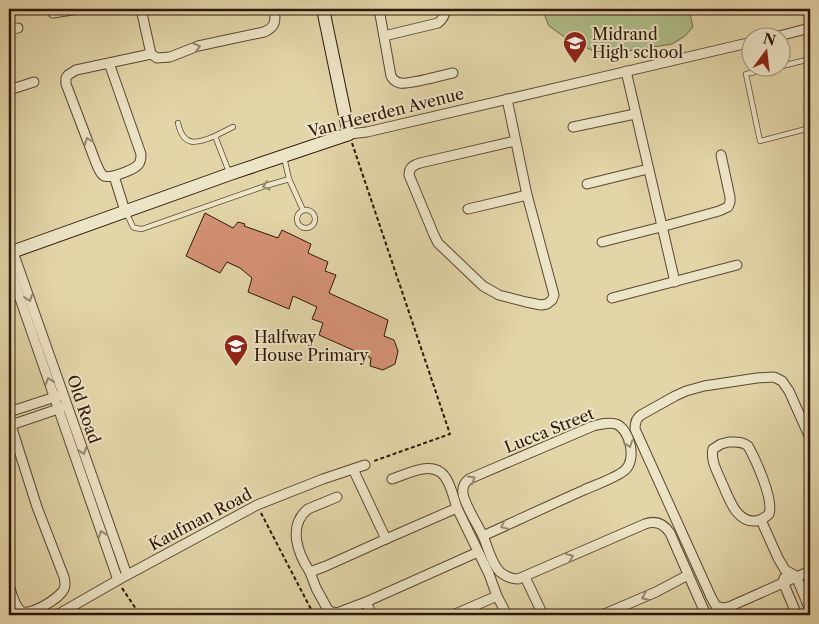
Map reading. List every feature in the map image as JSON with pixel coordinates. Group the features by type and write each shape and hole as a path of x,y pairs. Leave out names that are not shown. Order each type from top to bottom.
{"street":[{"path":"53,13 78,9"},
{"path":"141,9 151,54 157,58 170,57 198,46 264,32 275,24 274,9"},
{"path":"323,9 349,134"},
{"path":"379,9 391,76 396,82 405,84 453,73"},
{"path":"384,36 438,23 444,16 444,9"},
{"path":"9,30 18,28"},
{"path":"792,33 810,28"},
{"name":"Van Heerden Avenue","path":"10,251 349,134 367,132 742,44"},
{"path":"109,63 141,154 137,166 114,176 105,176 99,170 66,84 66,78 76,70 151,54"},
{"path":"626,71 675,282"},
{"path":"9,90 34,82"},
{"path":"507,99 527,195 554,295 554,298 545,304 512,299 483,286 442,247 434,235 408,175 411,167 420,163 515,141"},
{"path":"573,127 635,114"},
{"path":"602,242 728,207 730,197 721,155"},
{"path":"587,184 648,169"},
{"path":"114,176 126,211"},
{"path":"468,209 527,195"},
{"name":"Old Road","path":"10,251 58,396"},
{"path":"612,298 737,265"},
{"name":"Old Road","path":"9,266 127,575"},
{"path":"810,438 789,391 782,381 774,378 757,378 704,386 686,391 644,412 638,417 635,429 714,604 722,608 731,606 810,571"},
{"path":"9,412 58,396"},
{"path":"9,586 16,606 26,612 38,609 63,592 65,585 64,577 37,507 10,422 62,407"},
{"name":"Old Road","path":"62,407 118,580"},
{"name":"Lucca Street","path":"607,423 616,424 620,427 628,439 632,451 630,464 624,471 483,536 463,493 464,483 468,479 594,426 607,423"},
{"path":"735,442 748,446 770,501 771,509 769,514 761,520 749,522 738,514 730,500 712,456 713,449 716,447 735,442"},
{"name":"Kaufman Road","path":"57,615 257,505 314,482 365,465"},
{"path":"392,479 425,468 438,470 445,476 457,508 507,615"},
{"path":"353,469 386,539"},
{"path":"337,497 304,512 296,529 297,544 301,555 329,611 337,613 366,602 478,552"},
{"path":"310,572 457,508"},
{"path":"761,520 785,570 796,576 810,610"},
{"path":"483,536 491,557 500,572 516,580 649,522 661,524 668,530 706,615"},
{"path":"785,570 783,582 797,615"},
{"path":"602,615 656,592 688,575"},
{"path":"525,577 543,615"},
{"path":"453,615 497,596"},
{"path":"366,602 372,615"}],"lane":[{"path":"792,64 810,59"},
{"path":"747,78 760,141 810,128"},
{"path":"178,123 180,134 186,140 198,141 215,136 233,127"},
{"path":"215,136 230,174"},
{"path":"284,155 290,179 303,210"},
{"path":"126,211 133,227 142,230 265,186 290,179"},
{"path":"303,210 310,210 315,216 315,223 310,228 302,228 298,222 298,215 303,210"}],"path":[{"path":"349,134 450,434 365,465"},
{"path":"257,505 314,615"},
{"path":"118,580 140,615"}],"green space":[{"path":"542,9 689,9 693,27 685,36 672,44 602,55 566,38 549,26"}],"building":[{"path":"205,213 233,228 238,222 278,238 282,230 311,244 308,253 328,262 325,271 336,275 329,293 388,320 384,336 394,340 398,351 395,364 383,370 370,366 371,358 319,335 323,323 312,319 317,307 293,296 289,309 248,292 252,278 240,268 227,262 220,273 186,256"}],"place":[{"name":"Midrand High school","path":"575,64"},
{"name":"Halfway House Primary","path":"236,367"}]}
